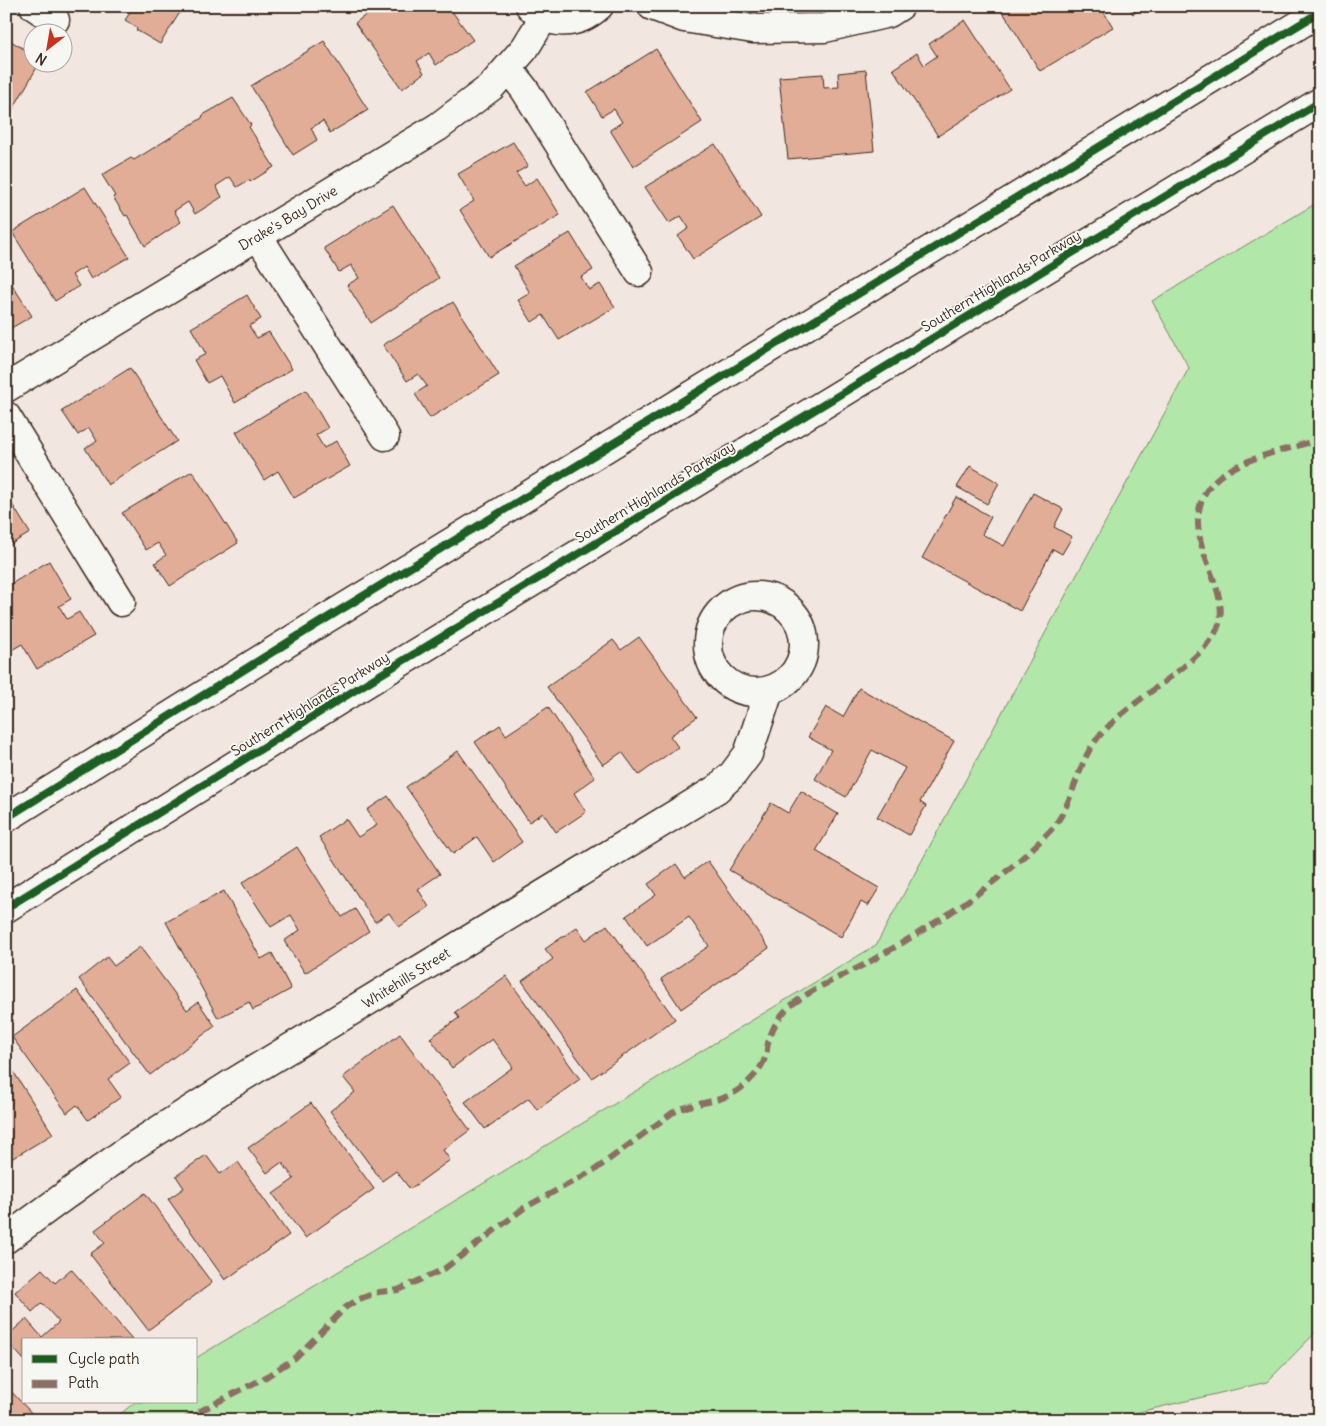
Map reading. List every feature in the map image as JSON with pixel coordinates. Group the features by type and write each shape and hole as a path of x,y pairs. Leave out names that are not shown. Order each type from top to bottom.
{"main road":[{"path":"537,12 559,22 575,21 590,15 599,6"},
{"path":"652,6 684,18 753,29 825,28 889,12 900,6"},
{"name":"Drake's Bay Drive","path":"6,388 438,127 491,87 508,68 525,48 537,12"},
{"path":"7,817 319,623 1320,12"},
{"path":"508,68 525,90 639,272"},
{"name":"Southern Highlands Parkway","path":"6,908 369,682 1320,102"},
{"path":"258,236 385,436"},
{"path":"6,416 121,602"},
{"name":"Whitehills Street","path":"6,1238 126,1151 231,1084 717,789 748,754 769,691"}],"green space":[{"path":"1320,201 1320,1328 1267,1382 1105,1420 113,1420 133,1404 198,1404 198,1357 876,945 1189,368 1152,301"}],"building":[{"path":"126,6 184,6 160,44 136,30 137,28 125,20 132,10"},
{"path":"378,6 448,6 473,40 436,65 429,53 417,61 424,73 402,89 355,23"},
{"path":"999,6 1100,6 1113,27 1040,71"},
{"path":"1128,6 1145,6 1133,14"},
{"path":"965,20 1010,89 938,136 893,69 917,53 924,65 937,56 929,44"},
{"path":"6,38 22,48 22,72 34,72 13,109 11,108 6,116"},
{"path":"324,41 368,110 330,133 323,121 311,128 317,140 293,155 251,86"},
{"path":"656,49 702,122 633,167 610,130 622,122 614,109 602,116 587,92"},
{"path":"866,70 874,151 788,159 779,77 823,74 824,88 839,87 838,73"},
{"path":"233,98 251,125 249,127 274,167 250,182 249,180 237,187 230,177 216,186 222,197 195,214 188,202 174,211 181,222 145,246 127,215 125,216 113,197 115,196 102,175 131,158 134,160 202,118 203,115"},
{"path":"513,142 528,166 516,173 525,186 537,178 560,215 489,257 460,210 474,201 458,174"},
{"path":"715,144 761,217 693,259 678,236 689,228 681,216 669,223 645,187"},
{"path":"85,187 129,257 91,279 84,267 72,275 79,286 55,301 12,232"},
{"path":"393,205 439,278 371,323 347,285 359,278 351,265 339,272 324,248"},
{"path":"570,233 593,270 581,277 589,290 600,284 615,307 559,340 543,315 532,322 518,300 530,293 514,266"},
{"path":"6,275 32,316 6,331"},
{"path":"247,295 261,319 249,326 257,338 269,332 292,369 235,403 220,376 207,383 194,360 206,354 191,328"},
{"path":"453,302 499,375 430,418 415,394 427,386 418,374 407,381 383,345"},
{"path":"130,368 177,441 108,485 85,448 97,441 89,428 78,435 62,411"},
{"path":"306,390 328,428 316,435 324,448 336,441 350,466 294,498 278,471 264,480 236,432"},
{"path":"970,466 999,483 987,504 957,487"},
{"path":"192,471 238,543 170,586 155,563 166,555 158,543 146,550 122,513"},
{"path":"1033,493 1063,509 1054,527 1072,537 1062,554 1053,549 1020,611 922,558 956,497 991,517 982,534 1004,546"},
{"path":"6,496 30,533 6,547"},
{"path":"49,561 71,599 59,606 67,619 79,612 94,636 37,669 22,644 10,651 6,644 6,623 8,621 6,618 6,587"},
{"path":"639,637 697,717 670,736 678,747 639,775 622,752 603,765 547,687 613,640 621,650"},
{"path":"859,688 954,741 920,802 926,806 909,835 877,817 905,768 872,750 846,797 815,779 831,750 808,737 826,707 843,717"},
{"path":"548,707 595,778 574,793 586,812 556,832 543,813 529,822 475,742 500,725 506,735"},
{"path":"458,751 522,842 494,862 477,837 453,854 406,787"},
{"path":"801,791 838,814 816,851 879,888 868,906 861,902 841,937 729,870 771,803 788,813"},
{"path":"388,796 440,874 418,889 429,907 399,927 389,913 375,922 319,837 346,819 358,837 377,825 367,810"},
{"path":"297,847 342,917 355,909 369,931 305,973 284,941 300,930 291,915 271,927 242,883"},
{"path":"708,861 769,948 681,1009 661,979 709,946 689,917 647,946 626,916 656,895 648,884 676,864 685,877"},
{"path":"224,891 261,959 272,953 291,989 253,1010 249,1002 218,1018 166,922"},
{"path":"607,925 675,1019 592,1078 522,981 553,959 545,949 577,927 586,940"},
{"path":"140,947 187,1010 198,1002 215,1026 150,1075 79,979 107,957 114,966"},
{"path":"506,976 580,1079 537,1110 529,1098 485,1129 465,1102 513,1067 492,1039 452,1068 430,1038 459,1018 455,1012"},
{"path":"77,990 130,1063 108,1079 121,1097 88,1120 77,1105 67,1113 12,1037"},
{"path":"400,1034 470,1130 443,1150 450,1160 410,1189 396,1171 382,1181 330,1111 355,1092 343,1077"},
{"path":"6,1060 53,1134 6,1162"},
{"path":"311,1103 374,1189 305,1238 273,1194 294,1179 282,1162 267,1173 248,1148"},
{"path":"206,1155 220,1174 238,1162 289,1235 225,1280 168,1199 184,1188 176,1176"},
{"path":"145,1193 212,1283 148,1330 90,1254 105,1243 95,1230"},
{"path":"42,1269 55,1283 71,1269 131,1338 22,1338 22,1358 6,1340 6,1337 26,1319 42,1337 59,1322 42,1303 32,1312 15,1292"},
{"path":"6,1386 38,1420 6,1420"}],"marked path":[{"path":"183,1420 266,1377 295,1358 346,1307 359,1299 379,1292 398,1290 444,1269 524,1208 596,1169 672,1113 732,1094 753,1077 761,1066 766,1056 774,1026 788,1008 811,992 869,962 941,919 1008,870 1049,832 1058,821 1065,809 1086,756 1102,733 1130,707 1172,676 1204,649 1214,635 1220,620 1220,604 1199,534 1198,516 1203,497 1209,487 1217,478 1246,462 1320,439"}],"cycle path":[{"path":"6,818 319,623 1320,12"},
{"path":"6,908 360,687 1320,102"}]}
